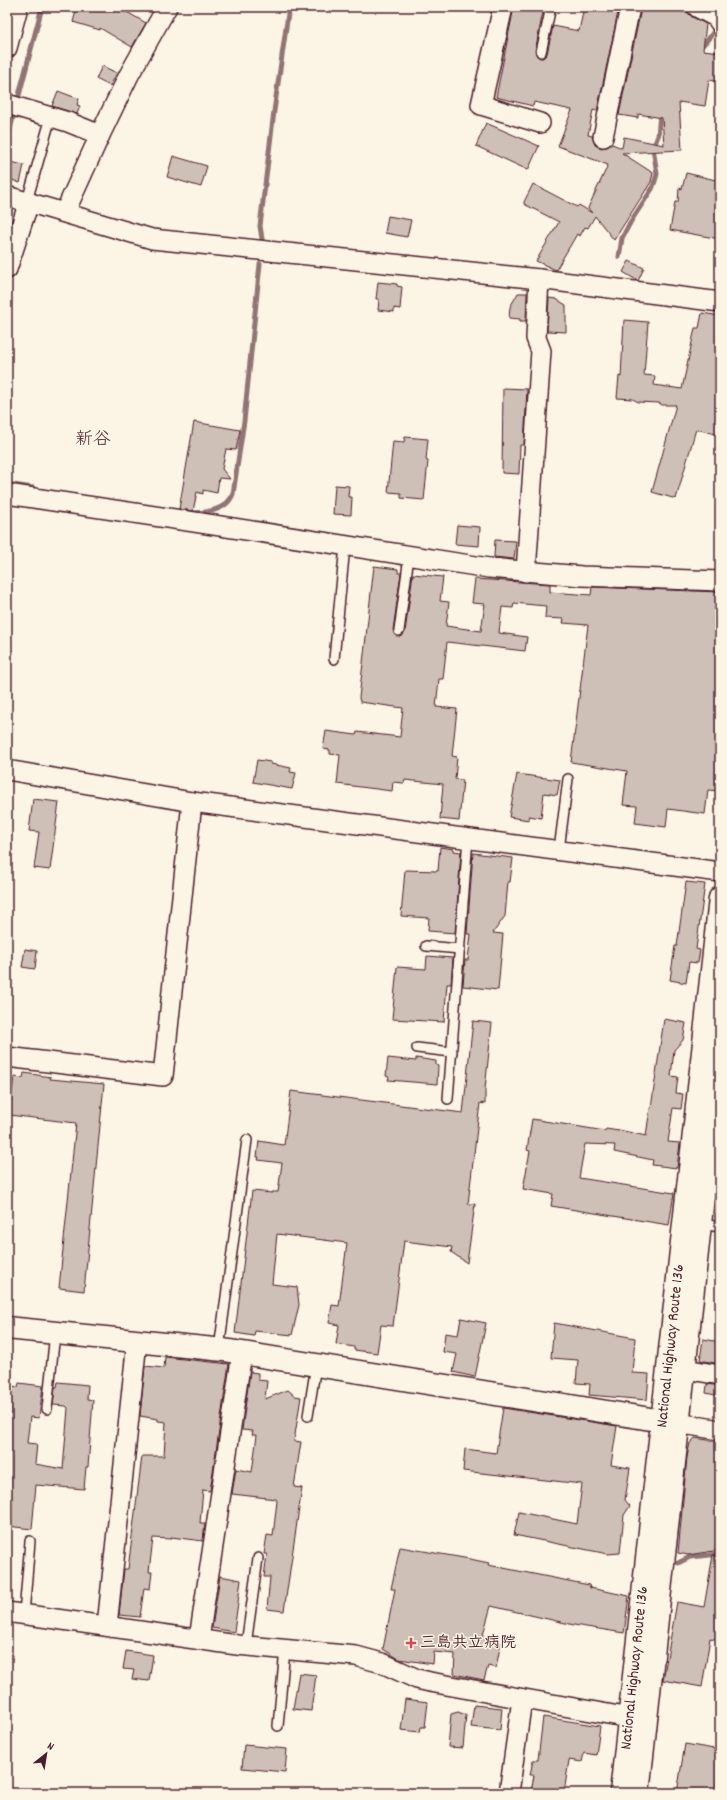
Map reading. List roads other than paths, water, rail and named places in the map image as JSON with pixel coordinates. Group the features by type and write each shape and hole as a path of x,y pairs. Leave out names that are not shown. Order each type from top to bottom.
{"main road":[{"name":"National Highway Route 136","path":"638,1793 671,1422 685,1369 710,1226 706,1152 720,898"},
{"name":"National Highway Route 136","path":"621,1793 720,1041"},
{"path":"7,1328 219,1349 671,1422"}],"street":[{"path":"7,48 18,7"},
{"path":"65,212 125,82 167,7"},
{"path":"503,7 481,105 540,123"},
{"path":"603,137 630,7"},
{"path":"696,7 716,17 720,24"},
{"path":"7,104 51,117 100,135"},
{"path":"7,269 20,199 152,239 539,279 720,302"},
{"path":"526,572 541,351 536,338 539,279"},
{"path":"7,494 409,556 526,572 582,576 720,581"},
{"path":"7,770 192,802 720,872"},
{"path":"7,1057 163,1076 192,802"},
{"path":"107,1626 138,1341"},
{"path":"199,1639 242,1353"},
{"path":"685,1369 720,1375"},
{"path":"671,1422 720,1430"},
{"path":"15,1613 246,1645 356,1656 382,1663 418,1679 630,1718"},
{"path":"509,1793 522,1699"}],"lane":[{"path":"541,52 551,7"},
{"path":"20,199 51,117"},
{"path":"334,659 345,546"},
{"path":"399,631 409,556"},
{"path":"559,850 568,779"},
{"path":"448,1099 468,838"},
{"path":"426,946 460,949"},
{"path":"417,1048 452,1052"},
{"path":"219,1349 247,1140"},
{"path":"47,1409 55,1332"},
{"path":"308,1416 316,1365"},
{"path":"15,1613 30,1541"},
{"path":"246,1645 258,1558"},
{"path":"278,1726 285,1649"}],"waterway":[{"path":"17,103 42,7"},
{"path":"262,239 260,226 274,111 289,7"},
{"path":"699,49 710,37 717,26"},
{"path":"7,141 15,110"},
{"path":"619,257 622,238 631,221 652,189 657,174 653,148 658,136 660,113"},
{"path":"191,513 216,510 226,504 233,494 244,421 260,264"},
{"path":"7,484 33,488"},
{"path":"678,1563 690,1557 720,1554"}],"place":[{"name":"三島共立病院","path":"411,1643"}],"district":[{"name":"新谷","path":"93,440"}]}
